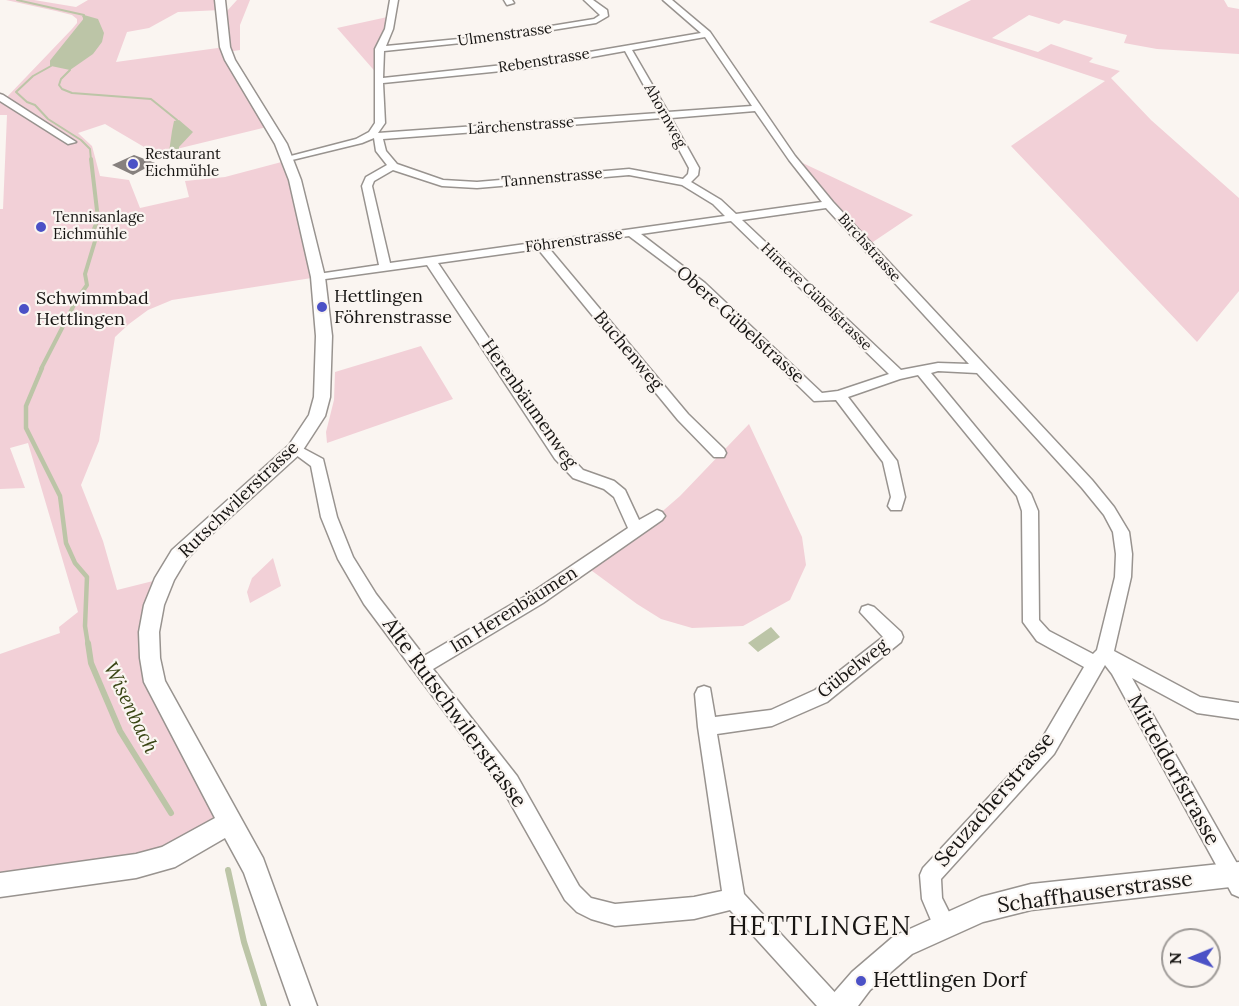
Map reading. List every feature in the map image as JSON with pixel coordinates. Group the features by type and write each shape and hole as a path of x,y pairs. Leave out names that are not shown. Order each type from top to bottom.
{"street":[{"name":"Rutschwilerstrasse","path":"220,0 225,47 230,60 288,158 301,201 318,277 324,336 322,397 317,416 295,449 196,537 179,555 165,578 154,605 150,658 155,682 231,822"},
{"path":"385,268 367,186 370,179 393,166 381,151 376,135 380,123 378,56 389,29 394,0"},
{"name":"Ulmenstrasse","path":"380,49 502,37 596,21 604,16 604,12 588,0"},
{"name":"Birchstrasse","path":"667,0 706,34 757,108 829,204 1088,484"},
{"name":"Rebenstrasse","path":"380,81 531,64 706,34"},
{"name":"Ahornweg","path":"627,48 694,168 693,175 685,183"},
{"path":"0,97 71,142"},
{"name":"Lärchenstrasse","path":"288,158 376,135 757,108"},
{"name":"Tannenstrasse","path":"393,166 442,183 477,185 629,172 685,183 709,195 734,219"},
{"name":"Föhrenstrasse","path":"318,277 829,204"},
{"name":"Hintere Gübelstrasse","path":"734,219 898,375"},
{"name":"Obere Gübelstrasse","path":"632,233 701,285 819,398 839,395"},
{"name":"Buchenweg","path":"541,246 683,417 718,453"},
{"name":"Herenbäumenweg","path":"431,262 560,455 578,474 609,485 620,494 636,530"},
{"path":"896,506 898,497 890,460 839,395 898,375 938,367 980,369"},
{"path":"922,371 1024,494 1030,511 1031,622 1043,636 1100,659 1197,705 1239,711"},
{"name":"Alte Rutschwilerstrasse","path":"295,449 318,464 329,517 346,559 370,599 510,783 572,893 584,905 598,912 615,915 694,908 734,899"},
{"name":"Seuzacherstrasse","path":"944,924 932,899 930,875 1047,748 1100,659 1123,577 1124,554 1121,532 1109,511 1088,484"},
{"name":"Im Herenbäumen","path":"421,667 537,598 657,516"},
{"name":"Gübelweg","path":"707,727 772,718 821,696 895,637 868,612"},
{"name":"Mitteldorfstrasse","path":"1100,659 1118,669 1236,879"},
{"path":"704,694 707,727 734,899 832,1006"},
{"path":"0,885 136,866 166,858 231,822 254,867 304,1006"},
{"name":"Schaffhauserstrasse","path":"841,1006 861,981 903,945 944,924 981,909 1032,897 1236,879"}],"shaded area":[{"path":"6,0 34,0 76,7 88,0 220,0 221,10 178,12 149,28 127,32 116,62 225,47 221,13 227,11 237,0 250,0 240,25 240,50 227,52 271,126 156,154 105,124 78,133 92,146 100,176 129,180 140,208 189,197 185,181 225,177 289,160 318,277 172,300 148,310 129,324 115,337 99,441 81,485 103,541 117,590 165,578 150,658 231,822 203,840 0,886 0,654 60,633 59,627 78,612 28,443 10,448 25,488 0,489 0,209 3,209 7,115 0,115 0,97 5,99 72,29 77,19 72,15"},
{"path":"971,0 1224,0 1228,7 1239,9 1239,54 1157,49 1124,43 1127,35 1064,20 1059,24 1029,15 992,38 1038,52 1051,44 1093,58 1089,62 1120,71 1111,78 1151,120 1239,198 1239,291 1197,342 1011,146 1105,81 929,22"},
{"path":"82,16 98,19 104,33 102,42 93,54 70,70 51,66 51,61 84,20"},
{"path":"392,16 379,49 379,76 337,28"},
{"path":"179,120 193,132 179,147 179,153 173,154 169,152 172,131 174,121"},
{"path":"792,158 913,215 867,246"},
{"path":"421,346 453,399 327,443 326,432 334,400 335,372"},
{"path":"749,424 802,537 806,565 790,600 743,626 692,628 661,619 584,565 657,516 680,496"},
{"path":"273,558 281,586 250,603 247,592 252,578"},
{"path":"771,627 780,637 758,652 748,643"}],"building":[{"name":"Restaurant Eichmühle","path":"134,155 155,163 133,175 112,165"}],"waterway":[{"name":"Wisenbach","path":"17,0 84,15 84,20 51,61 51,66 33,76 16,92 27,102 35,105 48,119 81,140 90,149 91,160"},
{"path":"70,70 61,79 59,85 62,89 72,93 151,99 177,120"},
{"name":"Wisenbach","path":"41,369 76,301 87,285 85,274 95,241 94,229 98,219 91,159"},
{"name":"Wisenbach","path":"42,368 26,406 26,428 60,496 66,543 75,563 87,577 85,626 88,645"},
{"name":"Wisenbach","path":"88,643 91,663 120,731 171,813"},
{"name":"Wisenbach","path":"228,870 244,942 264,1006"}],"place":[{"name":"Restaurant Eichmühle","path":"133,164"},
{"name":"Tennisanlage Eichmühle","path":"41,227"},
{"name":"Hettlingen Föhrenstrasse","path":"322,307"},
{"name":"Schwimmbad Hettlingen","path":"24,309"},
{"name":"Hettlingen Dorf","path":"861,981"}],"district":[{"name":"HETTLINGEN","path":"820,928"}]}
